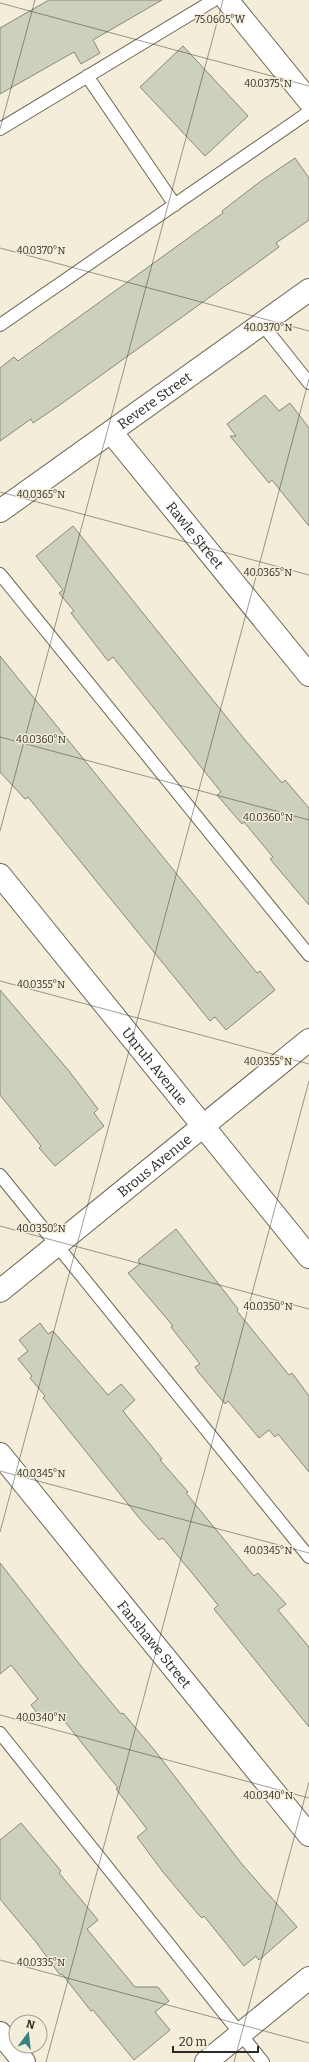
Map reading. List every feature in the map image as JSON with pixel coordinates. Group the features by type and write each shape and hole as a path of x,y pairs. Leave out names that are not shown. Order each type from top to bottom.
{"street":[{"path":"227,0 309,101"},
{"name":"Revere Street","path":"0,511 309,290"},
{"name":"Rawle Street","path":"111,432 309,675"},
{"name":"Unruh Avenue","path":"0,875 309,1256"},
{"name":"Brous Avenue","path":"0,1291 309,1040"},
{"name":"Fanshawe Street","path":"0,1454 309,1835"},
{"path":"206,2062 309,1978"},
{"path":"0,2032 24,2062"}],"lane":[{"path":"0,129 214,0"},
{"path":"87,76 175,205"},
{"path":"0,325 309,112"},
{"path":"262,324 309,383"},
{"path":"0,574 309,955"},
{"path":"0,1175 309,1557"},
{"path":"0,1733 263,2062"}],"building":[{"path":"49,0 162,0 93,40 100,53 81,64 74,52 0,94 0,28"},
{"path":"183,46 248,116 205,156 140,87"},
{"path":"295,158 309,178 309,220 276,243 279,247 61,404 33,423 31,419 0,441 0,368 14,357 18,361 223,213 222,211 261,181"},
{"path":"265,395 279,411 290,403 309,428 309,526 272,480 269,483 230,436 236,436 227,424"},
{"path":"73,526 245,740 282,783 285,780 309,808 309,905 270,859 273,857 244,822 242,824 217,795 221,792 113,657 108,661 71,613 74,611 59,593 63,590 36,556"},
{"path":"0,656 257,973 260,971 275,990 226,1030 215,1017 210,1021 28,797 25,799 0,772"},
{"path":"0,990 69,1071 98,1109 94,1113 104,1126 55,1166 39,1148 41,1146 0,1095"},
{"path":"176,1229 238,1309 237,1311 289,1375 292,1373 309,1396 309,1472 278,1434 275,1437 269,1430 259,1438 228,1401 225,1404 195,1367 200,1364 171,1327 173,1326 128,1273 140,1264 138,1260"},
{"path":"40,1323 48,1334 53,1331 108,1395 121,1384 135,1400 123,1411 162,1459 160,1460 188,1492 186,1493 254,1576 258,1573 286,1604 278,1610 309,1647 309,1727 214,1609 218,1605 163,1538 159,1540 140,1519 43,1398 45,1396 30,1378 32,1376 18,1359 28,1351 19,1340"},
{"path":"0,1563 81,1666 121,1714 123,1713 156,1752 241,1863 297,1927 259,1960 256,1956 244,1966 204,1916 202,1918 198,1914 163,1872 137,1837 147,1829 116,1789 118,1788 57,1712 44,1722 31,1705 38,1699 11,1665 0,1674"},
{"path":"21,1823 61,1871 59,1873 98,1920 87,1929 135,1987 158,1987 169,2001 155,2012 170,2030 134,2060 93,2010 91,2011 62,1974 60,1975 36,1942 0,1899 0,1840"}]}
